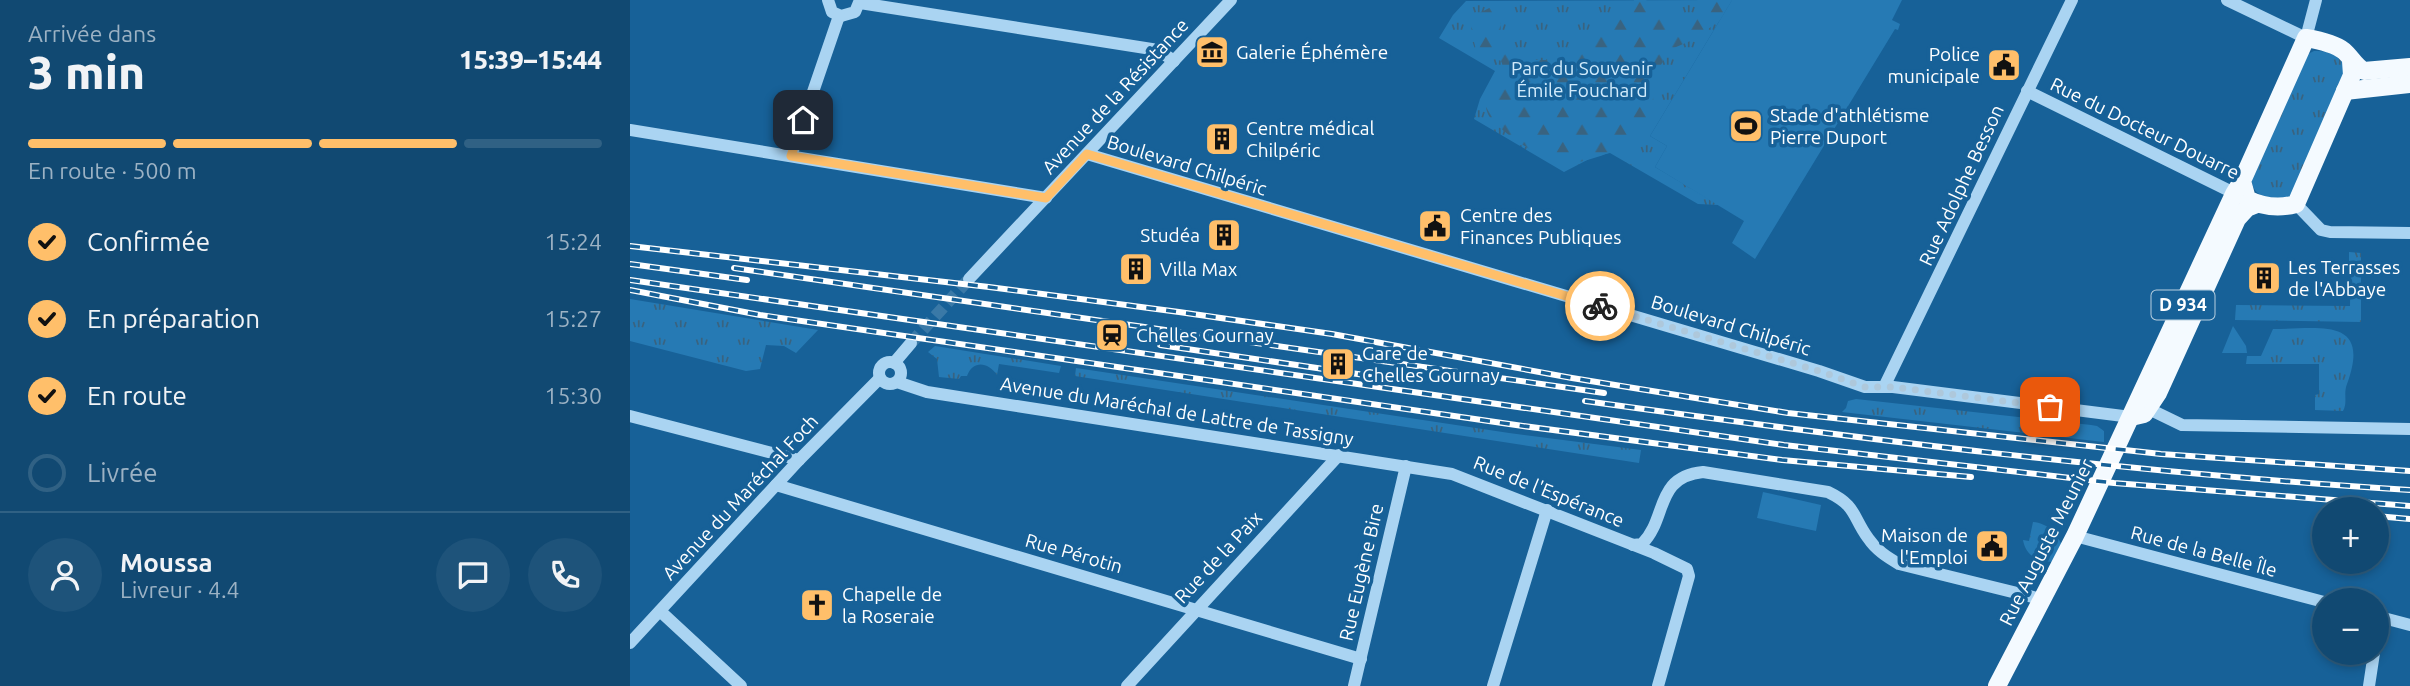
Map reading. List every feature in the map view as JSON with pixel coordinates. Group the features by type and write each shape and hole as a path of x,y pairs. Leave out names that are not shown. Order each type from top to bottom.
{"main road":[{"path":"2351,61 2352,75 2296,204 2274,208 2245,195 2306,38 2344,51 2351,61 2364,71 2410,67"},
{"path":"2345,91 2410,84"},
{"name":"D 934","path":"2149,409 2164,382 2237,219 2247,208 2245,195"},
{"name":"D 934","path":"2131,417 2245,195"},
{"path":"2131,417 2144,414 2149,409"},
{"name":"Rue Auguste Meunier","path":"1997,686 2075,536 2131,417"}],"street":[{"path":"828,0 832,12 839,16 851,15 860,1 1155,50 1164,52 1174,61"},
{"name":"Avenue de la Résistance","path":"969,279 1231,0"},
{"name":"Rue Adolphe Besson","path":"1884,387 2072,0"},
{"path":"2227,0 2306,38 2316,0"},
{"path":"791,156 839,16"},
{"name":"Rue du Docteur Douarre","path":"2027,91 2245,195"},
{"path":"630,130 1046,198"},
{"name":"Boulevard Chilpéric","path":"1087,154 1819,371 1859,386 2131,417"},
{"path":"2296,204 2321,230 2330,233 2410,233"},
{"name":"Avenue du Maréchal Foch","path":"630,643 799,460 880,378 881,367 887,362 894,363 911,343"},
{"path":"880,378 888,384 897,382 902,372 894,363"},
{"name":"Avenue du Maréchal de Lattre de Tassigny","path":"897,382 927,392 1452,474"},
{"path":"2149,409 2182,425 2410,429"},
{"path":"630,416 799,460"},
{"name":"Rue de la Paix","path":"1127,686 1339,455"},
{"name":"Rue Eugène Bire","path":"1354,686 1406,466"},
{"path":"1632,545 1642,544 1648,537 1665,496 1676,481 1689,473 1703,472 1828,492 1841,498 1854,511 1874,546 1884,556 1899,564 2041,598"},
{"name":"Rue de l'Espérance","path":"1452,474 1547,510 1687,569 1689,576 1658,686"},
{"name":"Rue Pérotin","path":"776,485 1361,659"},
{"path":"1493,686 1547,510"},
{"name":"Rue de la Belle Île","path":"2075,536 2312,599"},
{"path":"660,611 741,686"},
{"path":"2389,620 2410,625"},
{"path":"2369,686 2372,665"}],"green space":[{"name":"Parc du Souvenir Émile Fouchard","path":"1634,0 1646,0 1657,10 1671,16 1685,17 1699,12 1701,4 1697,0 1732,0 1720,20 1695,39 1669,50 1655,79 1652,121 1643,134 1602,155 1578,162 1558,163 1520,143 1492,120 1488,114 1486,98 1501,82 1503,67 1501,61 1478,53 1470,18 1493,6 1499,11 1499,32 1503,39 1525,57 1546,60 1566,50 1583,31 1616,22 1632,13"},
{"name":"Parc du Souvenir Émile Fouchard","path":"1732,0 1650,136 1667,146 1655,167 1719,205 1698,204 1610,153 1593,157 1564,172 1474,119 1480,99 1495,71 1439,38 1453,15 1466,1"},
{"name":"Stade d'athlétisme Pierre Duport","path":"1732,0 1902,0 1892,20 1900,24 1898,30 1895,29 1755,259 1732,243 1744,221 1655,167 1667,146 1650,136"},
{"path":"2314,51 2333,54 2346,68 2291,197 2264,196 2254,189 2252,174 2308,54"},
{"path":"2349,252 2361,253 2361,322 2235,320 2236,305 2350,306"},
{"path":"630,299 818,330 796,353 784,346 766,345 760,369 746,371 630,341"},
{"path":"2233,326 2246,346 2247,353 2222,353"},
{"path":"2323,328 2337,331 2347,337 2352,347 2353,362 2343,411 2315,410 2315,395 2319,394 2319,364 2246,364 2247,356 2261,356 2273,329"},
{"path":"935,346 1061,366 1059,373 999,364 997,375 985,365 977,365 967,376 961,376 959,379 939,377 937,359 928,352"},
{"path":"1076,368 1509,433 1641,450 1639,463 1075,376"},
{"path":"1856,399 2097,426 2104,431 2104,442 1842,412 1848,401"},
{"path":"1763,492 1821,505 1816,531 1757,518"},
{"path":"2033,522 2047,527 2055,533 2060,542 2062,546 2054,562 2038,559 2027,550 2023,540 2029,541"}],"tunnel":[{"path":"911,343 969,279"}],"railway":[{"path":"630,246 989,287 1332,334 1572,378 1788,413 2161,454 2410,471"},
{"path":"630,264 747,280"},
{"path":"734,268 1604,393"},
{"path":"630,280 1784,445 2114,483 2410,506"},
{"path":"630,290 760,315 1523,426 1782,460 1971,477"},
{"path":"1160,345 1385,378"},
{"path":"1585,401 1997,453 2203,474 2410,490"},
{"path":"2389,517 2410,519"}],"way so far":[{"path":"1600,306 1865,387 1893,387 2050,407"}],"place":[{"name":"Galerie Éphémère","path":"1212,52"},
{"name":"Police municipale","path":"2004,65"},
{"name":"Stade d'athlétisme Pierre Duport","path":"1746,126"},
{"name":"Centre médical Chilpéric","path":"1222,139"},
{"name":"Centre des Finances Publiques","path":"1435,226"},
{"name":"Studéa","path":"1224,235"},
{"name":"Villa Max","path":"1136,269"},
{"name":"Les Terrasses de l'Abbaye","path":"2264,278"},
{"name":"Chelles Gournay","path":"1112,335"},
{"name":"Gare de Chelles Gournay","path":"1338,364"},
{"name":"Maison de l'Emploi","path":"1992,546"},
{"name":"Chapelle de la Roseraie","path":"817,605"}],"route":[{"path":"803,120 791,156 1046,198 1087,154 1600,306"}]}
